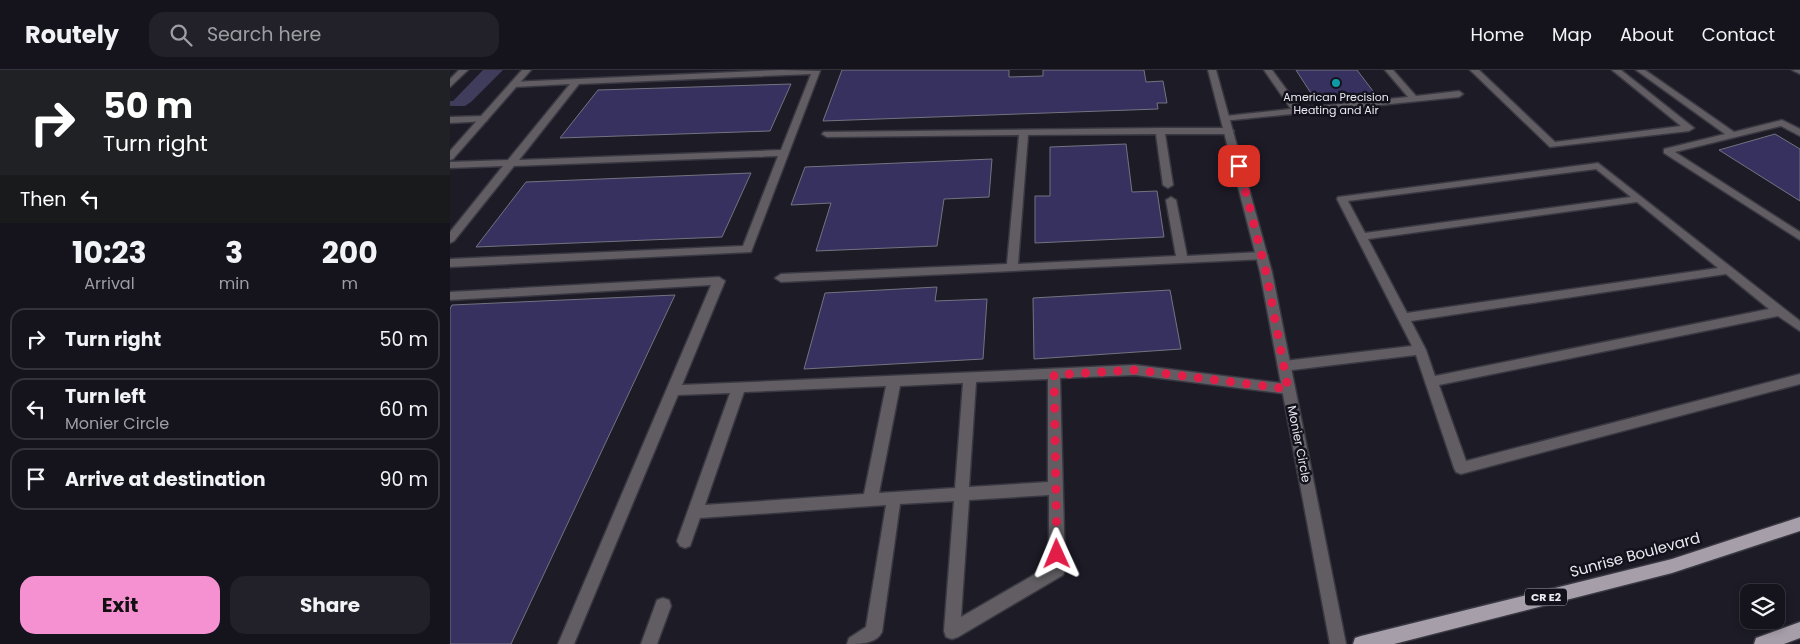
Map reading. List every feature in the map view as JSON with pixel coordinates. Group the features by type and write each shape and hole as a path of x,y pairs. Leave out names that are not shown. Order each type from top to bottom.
{"main road":[{"name":"Sunrise Boulevard","path":"1361,644 1672,566 1800,524"},
{"path":"1762,644 1800,630"}],"street":[{"path":"450,84 464,70"},
{"path":"450,157 527,70"},
{"path":"450,263 747,249 816,70 514,84"},
{"name":"Monier Circle","path":"1212,70 1262,256 1338,644"},
{"path":"1268,70 1297,111"},
{"path":"1389,70 1414,99"},
{"path":"1474,70 1553,145 1688,128"},
{"path":"1616,70 1706,142"},
{"path":"1640,70 1732,135"},
{"path":"1796,70 1800,72"},
{"path":"450,239 576,82"},
{"path":"827,134 1160,131 1228,125 1297,111 1459,94"},
{"path":"450,120 484,118"},
{"path":"1800,122 1782,123 1667,151 1800,237"},
{"path":"1782,123 1800,133"},
{"path":"1160,131 1168,185"},
{"path":"1012,268 1024,132"},
{"path":"450,165 784,152"},
{"path":"1800,327 1598,166 1342,199 1420,350 1461,468 1800,379"},
{"path":"1361,237 1639,199"},
{"path":"1171,200 1182,258"},
{"path":"781,278 1012,268 1182,258 1262,256"},
{"path":"1403,318 1728,270"},
{"path":"450,296 719,281 566,644"},
{"path":"1431,382 1780,311"},
{"path":"1284,366 1420,350"},
{"path":"673,390 970,379 1135,370 1288,389"},
{"path":"970,379 952,631 1057,570 1054,375"},
{"path":"870,500 894,381"},
{"path":"685,541 739,387"},
{"path":"695,512 1056,488"},
{"path":"855,644 874,632 894,498"},
{"path":"649,644 663,606"}],"shaded area":[{"path":"483,70 503,70 471,102 465,106 450,106 450,101 453,101"}],"building":[{"path":"842,70 1009,70 1009,77 1043,76 1043,70 1144,70 1146,82 1163,81 1167,103 1157,103 1158,109 823,121"},
{"name":"American Precision Heating and Air","path":"1296,70 1357,70 1376,95 1316,101"},
{"path":"791,84 770,131 560,138 598,90"},
{"path":"1775,134 1800,149 1800,201 1719,150"},
{"path":"1126,144 1132,192 1157,191 1164,237 1035,243 1035,196 1050,196 1050,147"},
{"path":"992,159 989,197 944,199 937,246 816,251 831,203 791,205 805,167"},
{"path":"751,173 722,237 476,247 526,182"},
{"path":"937,287 935,301 987,299 983,359 804,369 825,293"},
{"path":"1170,290 1181,349 1034,359 1033,298"},
{"path":"675,295 511,644 450,644 450,309 452,305"}],"place":[{"name":"American Precision Heating and Air","path":"1336,83"}],"route":[{"path":"1057,554 1054,375 1135,370 1288,389 1266,272 1239,166"}]}
